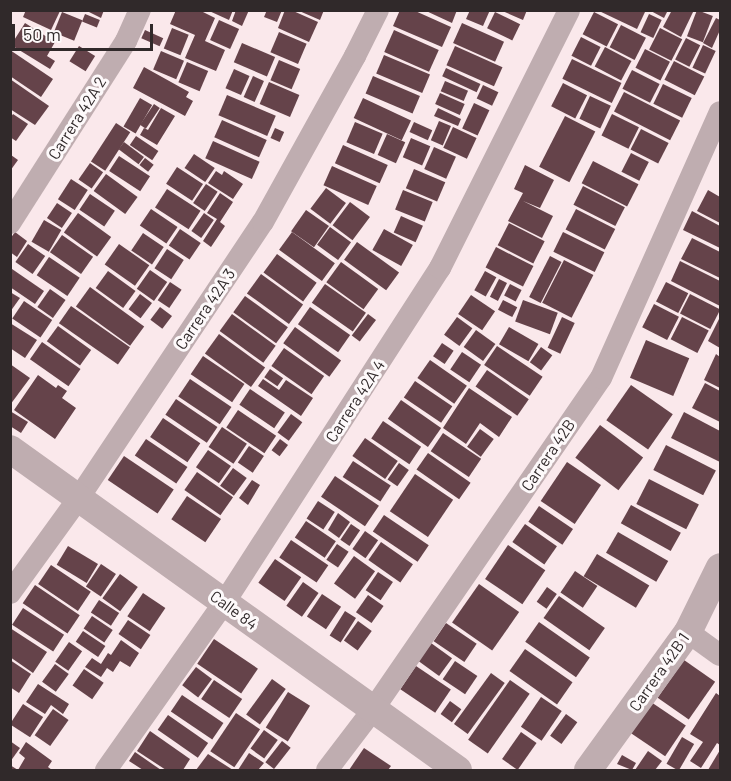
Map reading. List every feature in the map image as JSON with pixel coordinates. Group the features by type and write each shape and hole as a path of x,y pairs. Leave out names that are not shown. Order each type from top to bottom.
{"street":[{"name":"Carrera 42A 2","path":"10,223 126,41 140,10"},
{"name":"Carrera 42A 3","path":"10,593 78,499 263,222 378,10"},
{"name":"Carrera 42A 4","path":"106,771 224,603 440,268 569,10"},
{"name":"Carrera 42B","path":"327,771 372,711 601,378 720,112"},
{"name":"Calle 84","path":"10,449 458,771"},
{"name":"Carrera 42B 1","path":"588,771 688,632 720,567"},
{"path":"688,632 720,655"}],"building":[{"path":"26,10 60,11 51,30 23,17"},
{"path":"85,10 104,10 101,18"},
{"path":"176,10 199,10 215,18 205,41 225,50 216,71 185,58 195,35 170,24"},
{"path":"207,10 233,10 229,20"},
{"path":"236,10 249,10 242,26 232,21"},
{"path":"267,10 282,10 277,22 264,17"},
{"path":"285,10 291,10 318,22 309,42 278,28"},
{"path":"297,10 324,10 320,20"},
{"path":"400,10 413,10 451,27 442,47 393,26"},
{"path":"424,10 457,10 452,23"},
{"path":"470,10 490,10 483,26 466,19"},
{"path":"500,10 527,10 523,20"},
{"path":"597,10 642,10 645,12 637,29"},
{"path":"649,10 668,10 664,18"},
{"path":"672,10 694,10 681,37 663,27"},
{"path":"697,10 713,16 703,42 687,36"},
{"path":"62,12 82,20 74,41 54,32"},
{"path":"495,12 520,24 512,40 487,28"},
{"path":"594,12 618,24 607,47 583,34"},
{"path":"85,14 100,20 97,27 82,21"},
{"path":"649,14 662,20 653,38 641,32"},
{"path":"716,18 720,20 720,30 712,48 703,43"},
{"path":"219,20 239,29 230,49 210,40"},
{"path":"25,23 55,42 47,56 55,61 50,69 11,45"},
{"path":"462,23 504,42 495,62 453,43"},
{"path":"621,25 646,38 635,60 610,47"},
{"path":"172,28 189,35 180,55 164,48"},
{"path":"660,28 682,39 671,61 649,49"},
{"path":"145,30 163,38 160,46 141,38"},
{"path":"394,30 439,50 429,72 384,52"},
{"path":"279,32 307,44 298,64 270,52"},
{"path":"581,37 601,47 591,66 571,56"},
{"path":"686,38 700,45 689,67 675,59"},
{"path":"242,43 275,57 267,76 234,62"},
{"path":"703,45 716,51 705,74 692,68"},
{"path":"79,46 95,56 86,71 69,61"},
{"path":"455,46 503,67 494,86 446,65"},
{"path":"605,47 631,61 621,81 595,66"},
{"path":"645,49 670,62 660,80 635,68"},
{"path":"10,50 53,79 41,97 10,76"},
{"path":"161,51 184,61 176,79 153,69"},
{"path":"384,55 430,75 422,93 376,73"},
{"path":"572,59 621,83 612,103 562,79"},
{"path":"279,60 300,69 292,89 270,80"},
{"path":"674,61 704,76 695,95 664,80"},
{"path":"187,62 208,71 200,91 178,82"},
{"path":"144,67 189,92 186,97 193,101 185,116 133,88"},
{"path":"446,68 480,84 477,92 442,76"},
{"path":"234,69 250,76 241,95 225,88"},
{"path":"632,70 660,84 650,103 622,89"},
{"path":"253,76 264,81 255,102 244,97"},
{"path":"373,76 420,96 413,113 366,93"},
{"path":"10,79 49,106 35,125 10,109"},
{"path":"445,81 468,91 464,101 441,91"},
{"path":"269,82 299,95 290,117 260,104"},
{"path":"563,83 587,95 575,118 551,106"},
{"path":"663,84 692,98 682,118 653,104"},
{"path":"483,85 498,92 492,106 477,99"},
{"path":"624,92 680,121 670,140 614,112"},
{"path":"440,93 465,104 460,115 435,104"},
{"path":"227,95 276,116 267,136 218,115"},
{"path":"590,96 611,106 600,128 579,119"},
{"path":"140,98 152,105 136,134 124,127"},
{"path":"363,98 411,120 402,140 354,118"},
{"path":"474,103 489,110 478,136 462,128"},
{"path":"154,104 160,108 146,129 140,125"},
{"path":"161,108 175,116 157,145 140,135 144,128 148,130"},
{"path":"438,108 461,119 458,126 434,116"},
{"path":"13,114 28,124 16,141 10,137 10,118"},
{"path":"612,114 639,127 628,149 601,136"},
{"path":"565,116 595,131 569,182 539,167"},
{"path":"222,120 267,140 259,157 214,137"},
{"path":"439,121 451,126 443,145 431,140"},
{"path":"355,122 383,134 374,154 346,142"},
{"path":"414,122 432,130 428,140 410,132"},
{"path":"116,123 130,132 105,171 91,162"},
{"path":"453,127 477,138 467,159 443,148"},
{"path":"275,128 284,132 280,142 271,138"},
{"path":"641,129 669,143 658,164 631,149"},
{"path":"387,134 405,142 396,163 378,155"},
{"path":"136,136 158,151 152,160 130,145"},
{"path":"411,138 430,146 422,166 403,157"},
{"path":"213,141 260,162 252,179 205,158"},
{"path":"124,142 144,157 139,164 119,149"},
{"path":"343,145 388,165 380,183 335,163"},
{"path":"434,147 456,157 446,179 424,169"},
{"path":"631,153 649,162 639,181 621,172"},
{"path":"194,154 215,168 205,182 184,168"},
{"path":"10,156 18,160 10,171"},
{"path":"119,156 150,176 140,191 109,171"},
{"path":"145,158 154,165 148,172 139,165"},
{"path":"593,161 638,184 627,206 582,183"},
{"path":"90,163 103,172 92,189 79,179"},
{"path":"525,165 554,180 540,208 523,201 553,216 542,238 508,221 523,193 514,189"},
{"path":"332,166 377,186 368,205 323,185"},
{"path":"177,167 203,184 192,201 166,184"},
{"path":"414,169 445,182 437,202 406,188"},
{"path":"216,171 222,175 224,171 243,184 233,199 208,183"},
{"path":"106,174 138,197 125,214 94,191"},
{"path":"71,179 88,190 75,210 58,199"},
{"path":"206,184 218,192 205,211 193,203"},
{"path":"583,186 625,207 615,226 573,205"},
{"path":"326,188 346,203 330,224 310,209"},
{"path":"167,189 201,211 189,229 155,207"},
{"path":"403,190 433,202 425,221 395,209"},
{"path":"708,190 720,197 720,223 697,211"},
{"path":"220,193 233,202 220,222 225,226 211,247 203,241 217,219 207,213"},
{"path":"90,194 115,211 104,227 79,210"},
{"path":"350,202 370,217 353,240 333,225"},
{"path":"57,203 72,213 62,228 47,218"},
{"path":"151,209 178,227 166,243 140,226"},
{"path":"576,209 615,229 605,249 566,229"},
{"path":"306,210 329,226 314,247 291,231"},
{"path":"692,211 720,226 720,248 683,230"},
{"path":"78,213 111,237 97,257 64,232"},
{"path":"204,213 214,220 201,238 191,231"},
{"path":"401,216 423,226 416,242 394,232"},
{"path":"44,220 61,230 49,252 32,242"},
{"path":"509,223 545,241 533,263 498,245"},
{"path":"330,227 351,242 338,260 317,245"},
{"path":"180,229 201,243 190,260 169,246"},
{"path":"384,229 413,245 401,266 372,250"},
{"path":"15,232 27,241 17,257 10,252 10,239"},
{"path":"292,232 335,263 322,281 279,250"},
{"path":"563,232 604,252 595,272 553,252"},
{"path":"143,233 164,247 152,264 131,250"},
{"path":"62,235 93,257 81,274 50,252"},
{"path":"692,238 720,252 720,278 681,259"},
{"path":"357,242 399,273 386,290 344,260"},
{"path":"28,244 45,256 33,274 15,262"},
{"path":"119,244 149,265 135,286 105,264"},
{"path":"496,247 533,266 523,287 486,267"},
{"path":"167,249 184,260 171,279 154,268"},
{"path":"277,254 317,283 303,301 263,273"},
{"path":"550,256 562,262 541,303 529,297"},
{"path":"49,257 80,278 67,296 37,275"},
{"path":"564,260 593,275 572,318 542,303"},
{"path":"680,261 720,281 720,306 671,281"},
{"path":"341,262 378,289 364,309 326,282"},
{"path":"12,269 44,291 35,304 10,287"},
{"path":"150,270 167,282 154,301 137,289"},
{"path":"108,271 136,291 123,308 96,288"},
{"path":"485,271 496,277 486,297 474,290"},
{"path":"261,274 303,305 289,324 247,293"},
{"path":"499,279 507,283 498,301 490,297"},
{"path":"170,282 182,290 169,308 158,300"},
{"path":"666,282 688,293 678,313 656,302"},
{"path":"325,284 366,313 353,332 312,303"},
{"path":"510,284 522,290 516,301 504,296"},
{"path":"90,287 144,326 130,346 76,306"},
{"path":"50,289 66,300 53,318 37,307"},
{"path":"10,292 20,298 10,312"},
{"path":"140,294 152,303 141,318 129,309"},
{"path":"690,294 720,309 710,329 680,314"},
{"path":"471,295 495,311 482,330 458,314"},
{"path":"245,296 288,327 276,343 233,312"},
{"path":"503,300 517,307 512,317 498,310"},
{"path":"523,300 558,313 550,334 515,322"},
{"path":"24,301 52,320 40,337 12,318"},
{"path":"654,304 679,317 667,340 642,327"},
{"path":"71,306 130,347 118,364 59,323"},
{"path":"160,307 172,316 162,329 150,320"},
{"path":"310,307 350,335 338,352 298,324"},
{"path":"232,314 276,346 263,363 220,331"},
{"path":"368,314 376,320 360,342 352,336"},
{"path":"457,317 472,328 459,346 444,335"},
{"path":"562,317 575,323 560,354 548,348"},
{"path":"682,317 709,331 697,353 671,339"},
{"path":"720,317 720,348 708,341"},
{"path":"10,323 37,340 25,358 10,348"},
{"path":"58,326 91,350 80,365 47,341"},
{"path":"295,327 341,361 329,377 283,343"},
{"path":"509,327 538,344 528,361 499,344"},
{"path":"476,330 495,344 483,361 464,347"},
{"path":"219,334 265,368 251,387 205,353"},
{"path":"646,340 689,358 673,396 630,378"},
{"path":"42,342 81,369 68,386 30,359"},
{"path":"442,343 454,351 445,364 433,356"},
{"path":"497,346 543,377 530,396 484,365"},
{"path":"541,347 552,355 541,371 530,362"},
{"path":"284,348 324,376 312,394 271,366"},
{"path":"462,352 481,365 469,382 450,369"},
{"path":"716,354 720,357 720,388 704,380"},
{"path":"203,356 244,384 232,402 191,374"},
{"path":"430,360 467,386 454,404 417,378"},
{"path":"10,364 30,378 10,405"},
{"path":"270,369 283,378 277,386 264,377"},
{"path":"487,370 529,399 517,416 476,386"},
{"path":"38,375 56,388 58,385 67,391 62,398 76,408 55,439 14,410"},
{"path":"190,379 231,407 220,424 178,396"},
{"path":"263,379 279,390 286,380 313,398 301,416 258,386"},
{"path":"415,381 452,406 441,423 404,398"},
{"path":"705,383 720,391 720,422 692,408"},
{"path":"631,385 673,414 648,449 606,420"},
{"path":"469,388 512,417 499,437 480,423 466,444 443,428"},
{"path":"250,389 285,412 274,428 239,405"},
{"path":"176,399 217,427 207,443 165,415"},
{"path":"401,400 441,428 428,447 388,419"},
{"path":"238,410 276,436 264,453 226,427"},
{"path":"10,411 28,422 21,433 10,426"},
{"path":"684,412 720,431 720,462 671,438"},
{"path":"291,414 302,422 289,441 277,433"},
{"path":"163,418 200,443 187,462 150,437"},
{"path":"383,421 421,447 409,464 371,438"},
{"path":"600,425 643,457 618,490 575,458"},
{"path":"222,427 247,444 233,464 209,447"},
{"path":"480,429 494,439 481,457 467,447"},
{"path":"443,433 481,459 469,477 431,451"},
{"path":"365,438 398,461 385,479 352,456"},
{"path":"146,439 187,467 176,484 135,456"},
{"path":"280,439 288,445 280,456 272,450"},
{"path":"666,445 716,470 703,495 653,470"},
{"path":"249,446 264,456 253,473 238,463"},
{"path":"208,450 231,466 219,483 196,467"},
{"path":"428,453 471,483 459,499 417,469"},
{"path":"124,456 174,490 158,514 108,480"},
{"path":"353,461 391,486 380,501 343,477"},
{"path":"567,462 601,485 575,524 541,501"},
{"path":"399,463 409,470 397,486 388,479"},
{"path":"233,468 247,478 234,496 220,486"},
{"path":"197,472 233,497 220,515 184,490"},
{"path":"415,474 453,500 428,537 390,511"},
{"path":"335,476 379,506 365,526 321,497"},
{"path":"649,479 699,504 686,529 636,504"},
{"path":"252,480 260,485 248,505 239,498"},
{"path":"187,496 221,519 205,542 171,519"},
{"path":"318,501 335,512 323,530 307,519"},
{"path":"631,505 681,533 671,551 621,523"},
{"path":"539,506 573,529 562,545 528,522"},
{"path":"338,513 350,522 339,538 328,530"},
{"path":"384,515 429,545 418,562 373,532"},
{"path":"306,521 336,541 325,558 295,538"},
{"path":"351,524 360,530 349,546 340,540"},
{"path":"525,524 557,546 544,564 512,542"},
{"path":"365,531 378,540 365,558 352,549"},
{"path":"618,532 668,561 656,582 606,553"},
{"path":"291,540 328,565 317,583 279,557"},
{"path":"381,542 413,564 400,582 368,560"},
{"path":"337,544 349,552 338,568 326,560"},
{"path":"508,545 545,570 522,604 485,579"},
{"path":"68,546 98,564 87,583 57,565"},
{"path":"597,554 649,585 636,608 584,576"},
{"path":"354,556 375,571 355,599 334,584"},
{"path":"275,559 301,577 285,601 258,583"},
{"path":"101,564 116,574 101,596 86,586"},
{"path":"51,565 91,592 78,611 38,584"},
{"path":"575,571 597,586 583,608 560,593"},
{"path":"378,572 393,582 381,600 366,590"},
{"path":"120,574 138,587 120,611 102,598"},
{"path":"303,582 319,593 302,617 286,606"},
{"path":"479,584 519,612 492,651 452,623"},
{"path":"35,585 80,615 67,633 23,603"},
{"path":"547,587 557,594 547,609 537,602"},
{"path":"143,593 165,608 150,631 127,616"},
{"path":"322,594 341,607 326,629 307,616"},
{"path":"368,595 384,606 372,623 356,612"},
{"path":"559,596 605,628 589,650 544,618"},
{"path":"99,600 119,613 111,626 91,613"},
{"path":"23,608 64,635 53,651 12,625"},
{"path":"345,611 356,618 341,642 330,636"},
{"path":"92,616 113,630 104,642 84,628"},
{"path":"128,620 150,635 141,649 118,634"},
{"path":"358,621 372,631 358,650 344,640"},
{"path":"539,622 590,658 576,677 525,642"},
{"path":"446,623 477,644 464,662 434,641"},
{"path":"10,628 47,652 33,673 10,657"},
{"path":"83,631 105,646 98,657 76,642"},
{"path":"214,639 258,669 241,694 197,664"},
{"path":"121,640 139,653 130,667 120,661 113,672 107,668 101,677 85,667 92,658 101,664 108,653 111,655"},
{"path":"69,642 82,651 68,671 55,662"},
{"path":"431,643 452,658 439,676 418,661"},
{"path":"525,649 573,682 557,704 510,671"},
{"path":"10,660 31,674 19,693 10,687"},
{"path":"684,660 715,682 689,719 658,698"},
{"path":"455,661 477,676 465,694 443,679"},
{"path":"55,664 69,674 56,692 42,682"},
{"path":"416,666 451,689 435,713 400,689"},
{"path":"196,667 212,679 198,697 182,685"},
{"path":"84,669 104,683 92,699 73,685"},
{"path":"491,673 505,683 468,734 454,724"},
{"path":"272,679 286,689 260,725 246,715"},
{"path":"214,680 242,699 229,718 201,699"},
{"path":"510,680 530,694 488,754 468,740"},
{"path":"38,684 69,704 63,714 51,705 45,714 26,702"},
{"path":"288,692 310,706 288,741 266,728"},
{"path":"716,693 720,696 720,745 717,743 701,768 690,761 703,742 690,734"},
{"path":"182,695 223,723 212,740 171,712"},
{"path":"541,697 562,711 542,741 521,727"},
{"path":"450,701 461,709 452,722 441,714"},
{"path":"651,702 686,725 665,756 630,733"},
{"path":"23,704 43,717 30,737 10,724"},
{"path":"53,709 69,720 50,746 35,735"},
{"path":"236,713 260,729 234,767 210,751"},
{"path":"566,714 577,722 561,744 550,736"},
{"path":"168,715 208,743 198,758 158,730"},
{"path":"264,730 278,740 264,759 250,749"},
{"path":"150,731 190,759 183,770 166,770 137,751"},
{"path":"521,732 537,743 518,770 502,759"},
{"path":"682,737 694,744 679,770 666,764"},
{"path":"10,741 20,748 10,762"},
{"path":"282,741 291,748 274,769 265,762"},
{"path":"26,742 52,761 48,767 52,770 18,770 25,758 19,753"},
{"path":"364,748 391,766 388,770 349,770"},
{"path":"720,750 720,770 708,770"},
{"path":"648,751 662,761 655,770 635,770"},
{"path":"135,752 161,770 143,770 129,761"},
{"path":"249,753 264,763 258,770 238,770"},
{"path":"208,754 233,770 196,770"},
{"path":"622,755 636,763 632,770 617,764"}]}
